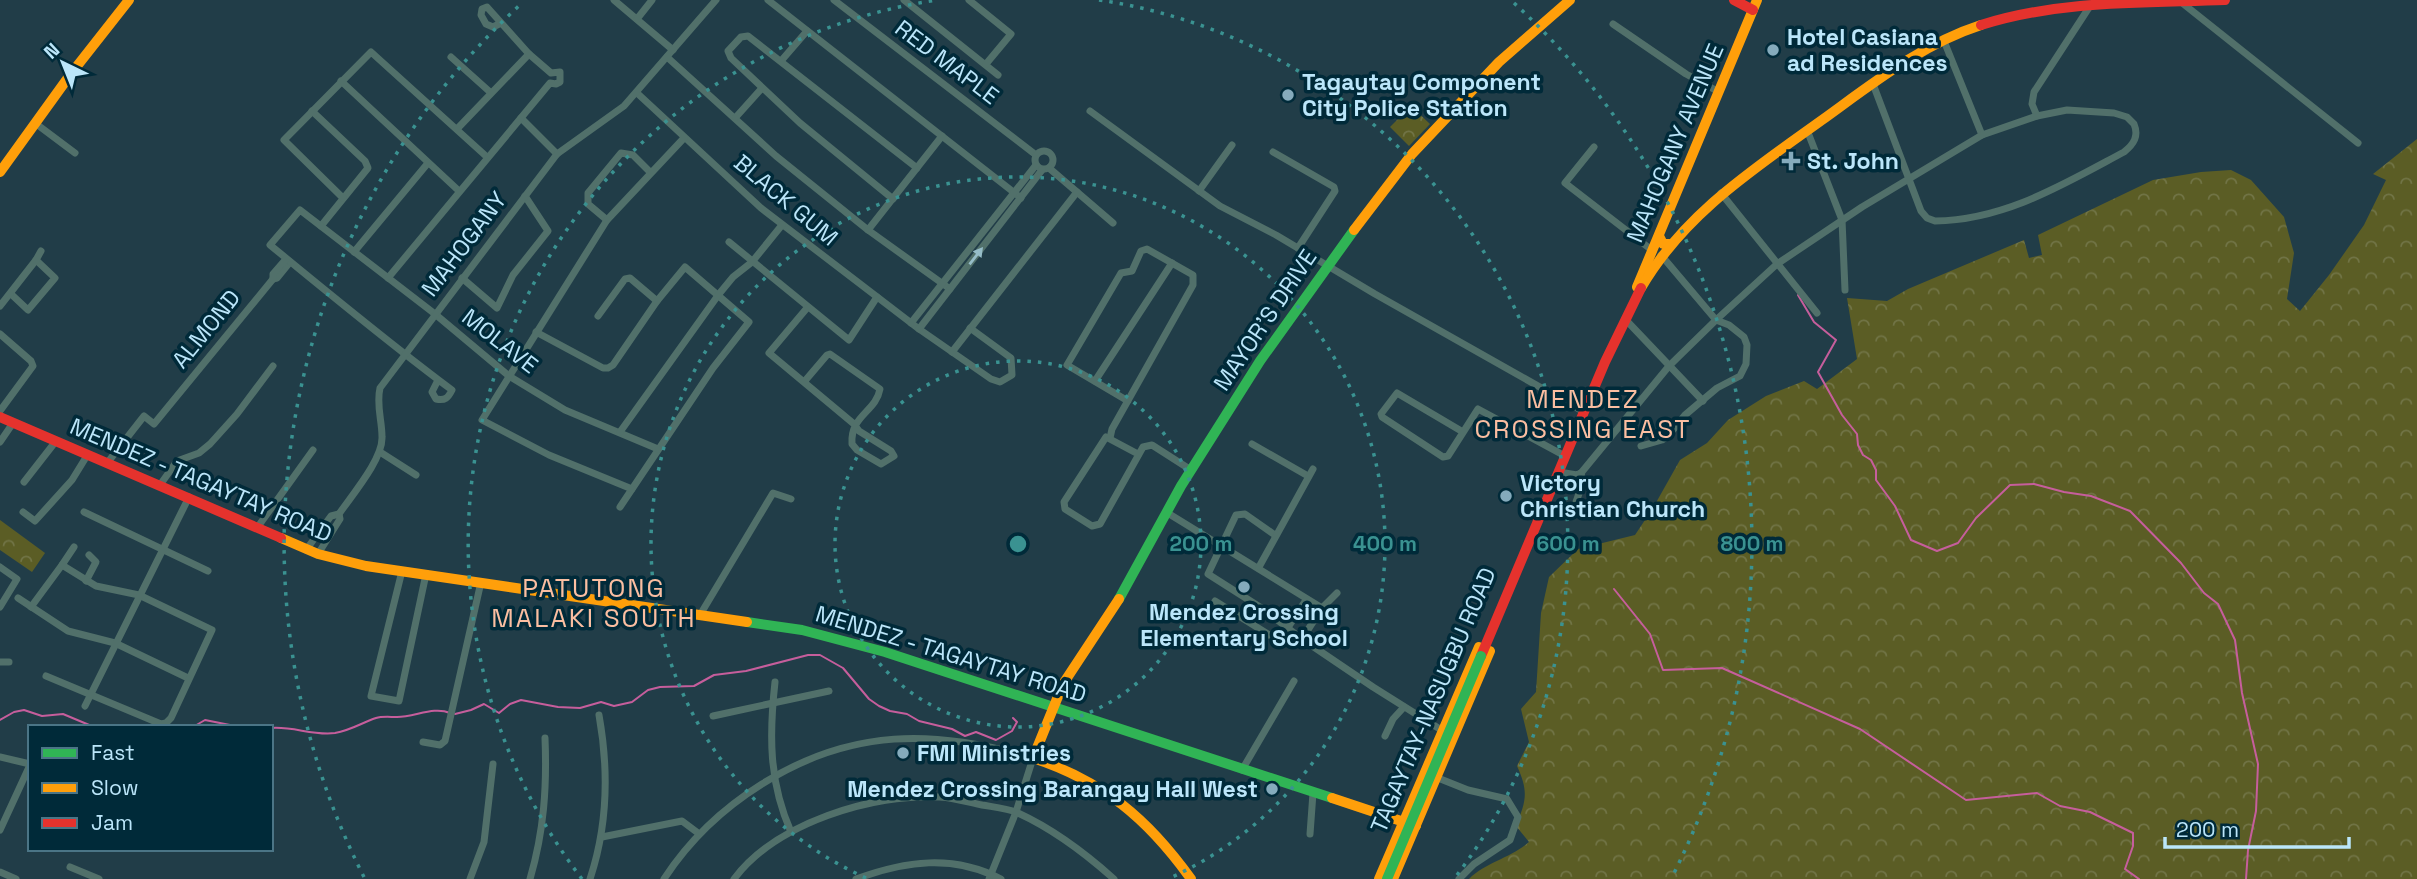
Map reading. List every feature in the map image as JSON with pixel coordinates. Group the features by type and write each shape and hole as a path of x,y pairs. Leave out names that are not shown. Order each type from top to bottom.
{"main road":[{"path":"0,172 129,0"},
{"name":"MAYOR'S DRIVE","path":"1033,758 1063,684 1123,593 1191,470 1260,361 1327,266 1412,154 1499,62 1570,0"},
{"path":"1734,0 1755,5"},
{"name":"TAGAYTAY-NASUGBU ROAD","path":"1387,879 1565,456 1632,303 1657,253 1670,244 1693,218 1721,193 1873,84 1944,41 1997,20 2055,8 2225,0"},
{"name":"MAHOGANY AVENUE","path":"1657,253 1660,236 1755,5"},
{"path":"1660,236 1663,244 1670,244"},
{"name":"MENDEZ - TAGAYTAY ROAD","path":"0,417 306,550 349,563 802,630 843,639 1416,826"},
{"name":"TAGAYTAY-NASUGBU ROAD","path":"1393,879 1416,826 1443,731 1515,564 1530,540"},
{"name":"TAGAYTAY-NASUGBU ROAD","path":"1379,879 1404,822 1431,775 1522,571 1530,540"},
{"path":"1033,758 1080,775 1114,797 1158,835 1191,879"}],"street":[{"path":"614,0 637,19 776,156 868,230 950,289"},
{"path":"637,19 652,0"},
{"name":"MAHOGANY","path":"380,452 383,439 377,398 380,388 404,355 556,154 611,117 637,93 716,0"},
{"path":"768,0 1018,195"},
{"name":"RED MAPLE","path":"834,0 1036,155 1042,151 1049,153 1052,159 1042,167"},
{"path":"904,0 998,75"},
{"path":"969,0 1011,34 986,64"},
{"path":"2180,1 2358,143"},
{"path":"2036,116 2032,104 2034,92 2090,6"},
{"path":"388,278 550,83 556,85 562,78 560,72 551,73 529,54 501,23"},
{"path":"1613,24 1686,74 1719,92"},
{"path":"781,61 807,31"},
{"path":"893,199 800,123 731,58 728,51 741,37 748,36 917,168"},
{"path":"1944,41 1982,135"},
{"path":"343,198 284,140 371,52 487,157"},
{"path":"457,128 529,54"},
{"path":"451,57 490,92"},
{"path":"341,81 459,191"},
{"path":"1559,472 1577,475 1581,473 1669,366 1777,264 1842,220 1909,181 1982,135 2036,116 2067,110 2114,113 2131,120 2137,134 2132,145 2124,152 2036,198 2006,210 1943,221 1930,220 1921,211 1909,181 1873,84"},
{"path":"736,117 762,88"},
{"name":"BLACK GUM","path":"637,93 782,225 919,329 991,379 1000,382 1012,374 1011,358 970,328"},
{"path":"312,111 365,161 368,168 321,226"},
{"path":"1090,111 1220,206 1584,412"},
{"path":"521,118 556,154"},
{"path":"35,123 75,153"},
{"path":"1807,130 1842,220 1845,289"},
{"path":"868,230 942,136"},
{"path":"632,489 549,455 482,420 607,220 684,138"},
{"path":"1199,191 1232,145"},
{"path":"1594,147 1565,183 1657,253 1716,320 1730,325 1744,337 1747,345 1746,364 1740,376 1717,388 1685,415 1668,436 1641,446"},
{"path":"1273,152 1334,187 1335,191 1298,248"},
{"path":"607,220 588,204 588,193 621,153 633,155 650,172"},
{"path":"1036,155 1042,167 1113,223"},
{"path":"354,252 428,163"},
{"path":"911,323 1042,167"},
{"path":"952,352 1077,192"},
{"path":"1721,193 1817,313"},
{"path":"919,329 1018,195"},
{"path":"462,278 497,308 513,275 548,231 525,197"},
{"name":"MOLAVE","path":"288,260 270,245 300,210 435,314 509,376 565,410 658,449"},
{"path":"620,432 719,294 733,277 752,262 782,225"},
{"path":"729,243 849,340 877,297"},
{"path":"1110,438 1112,429 1128,401 1193,285 1193,275 1147,249 1141,251 1132,271 1121,272 1068,365 1128,401"},
{"path":"0,306 41,251"},
{"path":"11,294 27,310 55,278 36,260"},
{"path":"288,260 438,380"},
{"name":"ALMOND","path":"107,462 144,416 154,424 273,279 277,278 288,260"},
{"path":"1095,381 1172,263"},
{"path":"536,332 603,368 608,368 613,365 657,301 685,267 749,322 713,368 620,507"},
{"path":"598,316 625,279 630,278 657,301"},
{"path":"804,382 830,354 880,389 878,396 854,424 852,444 857,450 881,464 890,461 894,456 891,451 859,430 854,424 769,353 807,308"},
{"path":"1625,319 1703,401"},
{"path":"0,334 31,361 33,366 0,411"},
{"path":"160,485 177,461 198,453 210,444 273,366"},
{"path":"1463,432 1397,393 1381,414 1443,457 1448,456 1463,432 1475,412 1481,410 1565,456"},
{"path":"0,442 13,423"},
{"path":"1138,454 1106,437 1064,502 1065,509 1092,526 1100,524 1143,447 1152,445 1191,470"},
{"path":"24,482 56,441"},
{"path":"1252,444 1308,477"},
{"path":"257,528 313,450"},
{"path":"318,554 380,452 416,475"},
{"path":"23,512 35,521 72,480 88,454"},
{"path":"1259,567 1312,468"},
{"path":"1576,502 1583,482 1581,473"},
{"path":"700,615 773,493 791,499"},
{"path":"85,706 189,497"},
{"path":"84,512 208,571"},
{"path":"1166,512 1322,608"},
{"path":"1275,535 1240,513 1236,515 1208,574 1443,731"},
{"path":"306,550 331,516 340,514"},
{"path":"319,533 328,539"},
{"path":"31,607 74,547"},
{"path":"86,581 96,562 89,555"},
{"path":"46,676 161,724 171,718 212,631 139,595 96,586 62,565"},
{"path":"0,567 17,579 0,607"},
{"path":"402,571 371,696 399,701 426,574"},
{"path":"423,742 440,745 445,741 481,582"},
{"path":"1302,639 1322,608 1337,593"},
{"path":"18,598 68,631 115,643 188,678"},
{"path":"1215,601 1279,641 1306,600"},
{"path":"0,662 9,662"},
{"path":"1242,770 1294,681"},
{"path":"775,682 772,704 773,777 791,832"},
{"path":"713,716 830,691"},
{"path":"1385,736 1393,719 1404,707"},
{"path":"590,879 602,838 606,778 599,715"},
{"path":"664,879 698,833 720,813 773,777 799,762 856,743 905,737 969,742 1033,758 1016,812 990,876"},
{"path":"530,879 542,834 546,800 545,738"},
{"path":"0,757 28,764"},
{"path":"472,878 484,842 492,764"},
{"path":"0,830 28,769"},
{"path":"1431,775 1468,790 1507,799 1518,817 1510,840 1474,864 1459,879"},
{"path":"1310,834 1313,793"},
{"path":"734,879 744,866 791,832 866,803 948,797 1016,812 1065,840 1114,879"},
{"path":"602,838 682,821 698,833"},
{"path":"856,879 914,862 943,863 1001,879"},
{"path":"70,867 80,876 99,879"},
{"path":"0,872 10,878"}],"green space":[{"path":"1411,106 1430,124 1409,146 1390,127"},
{"path":"2417,139 2417,879 1469,879 1529,842 1516,826 1525,796 1517,766 1529,742 1521,709 1536,692 1541,613 1549,577 1578,549 1635,535 1680,460 1707,443 1728,420 1766,396 1804,381 1817,389 1857,359 1847,298 1887,301 1908,289 2024,240 2029,258 2042,255 2038,235 2153,180 2231,170 2251,180 2284,217 2294,253 2287,299 2300,311 2364,225 2386,180 2373,174"},
{"path":"0,520 45,553 32,572 0,550"}],"waterway":[{"path":"1798,295 1814,322 1836,340 1818,372 1842,415 1857,434 1863,455 1871,460 1876,470 1876,480 1895,506 1911,540 1937,551 1958,543 1976,518 2010,485 2034,484 2091,496 2130,511 2181,563 2204,593 2218,604 2235,640 2242,693 2258,764 2256,811 2248,850 2246,879"},
{"path":"1614,589 1650,634 1663,670 1722,668 1860,729 1966,800 2037,793 2060,806 2090,812 2133,833 2133,846 2125,869 2139,879"},
{"path":"455,714 484,704 499,713 510,704 521,700 558,707 580,708 601,702 614,706 632,702 648,690 660,687 694,686 714,675 746,671 808,655 820,655 843,668 869,699 879,706 907,714 919,721 952,729 965,736 976,732 996,740 1012,731 1017,722 1013,718"},
{"path":"0,720 24,710 42,716 63,714 89,725"},
{"path":"273,728 335,733 378,717 404,717 431,711 450,713"},
{"path":"196,725 205,720 230,725"}],"traffic: fast":[{"path":"1119,599 1181,486 1260,361 1354,230"},
{"path":"747,622 802,630 885,652 1332,798"},
{"path":"1387,879 1481,656"}],"traffic: slow":[{"path":"0,172 70,75 129,0"},
{"path":"1354,230 1412,154 1499,62 1570,0"},
{"path":"1637,287 1757,0"},
{"path":"1641,288 1678,237 1699,215 1746,175 1898,66 1938,43 1981,25"},
{"path":"1659,236 1663,244 1669,244"},
{"path":"281,538 318,554 366,566 747,622"},
{"path":"1119,599 1063,684 1033,758 1081,778 1122,805 1158,838 1191,879"},
{"path":"1379,879 1479,647"},
{"path":"1393,879 1490,651"},
{"path":"1332,798 1416,826"}],"traffic: jam":[{"path":"1734,0 1753,10"},
{"path":"1981,25 2071,7 2225,0"},
{"path":"1481,656 1605,362 1641,288"},
{"path":"0,417 281,538"}],"place":[{"name":"Hotel Casiana ad Residences","path":"1773,50"},
{"name":"Tagaytay Component City Police Station","path":"1288,95"},
{"name":"St. John","path":"1791,161"},
{"name":"Victory Christian Church","path":"1506,496"},
{"name":"Mendez Crossing Elementary School","path":"1244,587"},
{"name":"FMI Ministries","path":"903,753"},
{"name":"Mendez Crossing Barangay Hall West","path":"1272,789"}],"district":[{"name":"MENDEZ CROSSING EAST","path":"1583,414"},
{"name":"PATUTONG MALAKI SOUTH","path":"594,603"}]}
